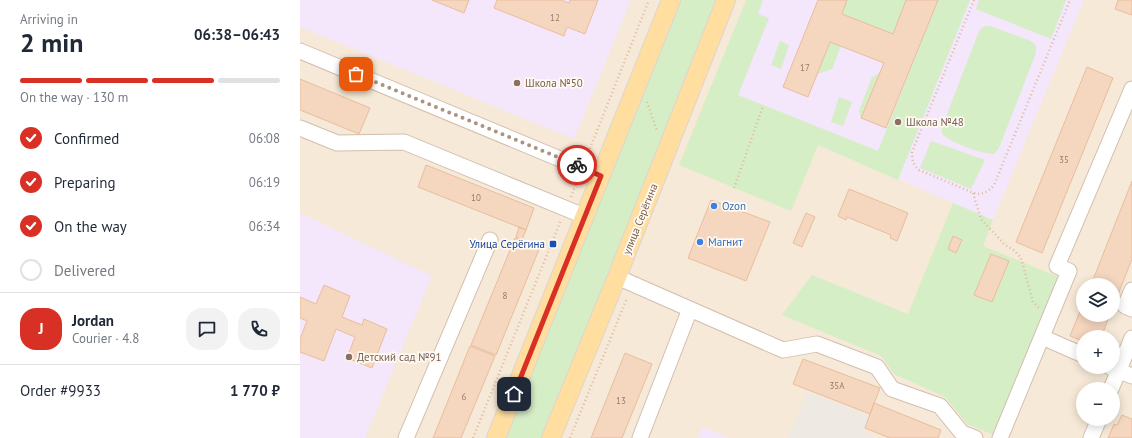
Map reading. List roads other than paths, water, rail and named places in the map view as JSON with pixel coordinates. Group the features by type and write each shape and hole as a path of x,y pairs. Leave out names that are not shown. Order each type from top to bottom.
{"main road":[{"path":"496,438 671,0"},
{"name":"улица Серёгина","path":"551,438 617,277 726,0"}],"lane":[{"path":"300,51 601,176"},
{"path":"1000,438 1069,271 1057,266 1132,89"},
{"path":"300,128 337,143 404,142 584,216"},
{"path":"406,438 490,240"},
{"path":"617,277 783,350 818,344 877,367 892,389 940,406 962,433 975,438"},
{"path":"1132,290 1126,306 1132,309"},
{"path":"640,438 690,309"},
{"path":"1042,337 1076,352"},
{"path":"1120,371 1132,338"},
{"path":"1091,438 1096,426"}],"place":[{"name":"Школа №50","path":"517,83"},
{"name":"Школа №48","path":"898,122"},
{"name":"Ozon","path":"714,206"},
{"name":"Магнит","path":"700,242"},
{"name":"Улица Серёгина","path":"553,244"},
{"name":"Детский сад №91","path":"349,357"}]}
